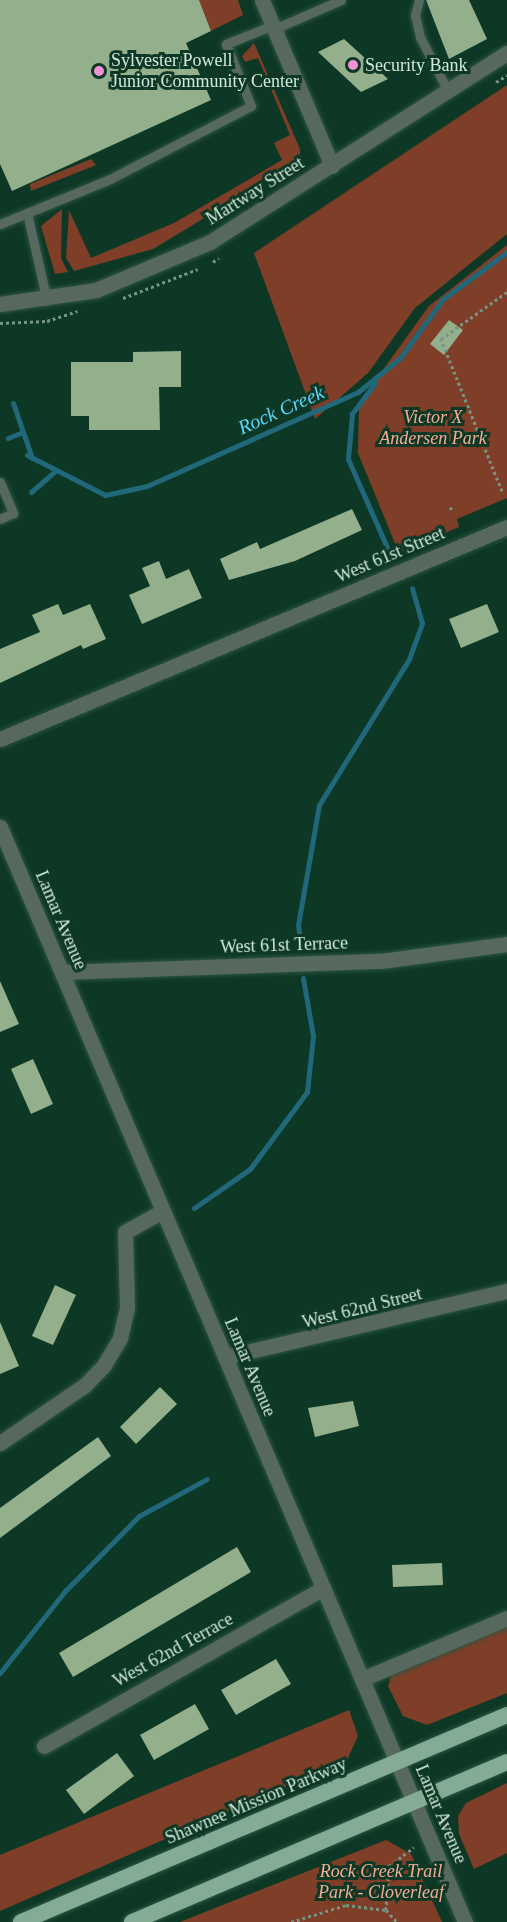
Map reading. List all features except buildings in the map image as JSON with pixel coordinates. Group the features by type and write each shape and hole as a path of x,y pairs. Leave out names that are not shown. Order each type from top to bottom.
{"highway":[{"name":"Shawnee Mission Parkway","path":"21,1922 507,1714"},
{"path":"132,1922 507,1762"}],"street":[{"path":"262,0 332,166"},
{"name":"Martway Street","path":"0,304 47,301 96,290 210,242 507,53"},
{"name":"West 61st Street","path":"0,739 507,527"},
{"name":"Lamar Avenue","path":"0,827 161,1212 465,1922"},
{"name":"West 61st Terrace","path":"62,972 381,961 507,944"},
{"path":"0,1443 85,1385 104,1365 120,1338 127,1308 125,1232 161,1212"},
{"name":"West 62nd Street","path":"225,1358 507,1291"},
{"name":"West 62nd Terrace","path":"44,1746 322,1589"},
{"path":"362,1678 507,1617"}],"lane":[{"path":"0,224 110,179 250,105 226,44 341,0"},
{"path":"419,0 414,15 420,37 448,91"},
{"path":"27,213 47,301"},
{"path":"0,482 13,513 0,519"}],"path":[{"path":"153,289 198,269"},
{"path":"502,491 441,339 507,292"},
{"path":"450,507 453,512"},
{"path":"386,1910 389,1866 403,1851 431,1840"},
{"path":"291,1922 346,1905 386,1910 397,1922"}],"green space":[{"path":"199,0 238,0 243,15 211,31"},
{"path":"254,43 300,149 300,160 153,249 74,271 66,258 69,210 91,258 174,223 282,160 274,143 290,135 258,58 245,62 242,56"},
{"path":"507,85 507,234 415,308 368,373 315,419 254,253"},
{"path":"91,159 96,165 31,191 30,184"},
{"path":"62,209 61,258 68,272 55,274 41,226"},
{"name":"Victor X Andersen Park","path":"507,245 507,498 457,519 459,527 399,553 358,453 359,403 429,306"},
{"path":"507,1626 507,1693 427,1725 403,1716 388,1686 391,1676"},
{"path":"349,1710 358,1736 347,1760 0,1911 0,1855"},
{"path":"507,1783 507,1853 474,1869 459,1834 458,1816 466,1803"},
{"name":"Rock Creek Trail Park - Cloverleaf","path":"386,1840 411,1854 442,1922 180,1922"}],"waterway":[{"name":"Rock Creek","path":"27,455 105,495 147,486 358,392 400,358 443,299 507,252"},
{"path":"375,383 352,414 348,459 389,552"},
{"path":"13,403 32,458"},
{"path":"8,438 23,432"},
{"path":"31,492 56,470"},
{"path":"301,949 298,925 319,805 409,659 422,623 412,588"},
{"path":"194,1208 250,1169 307,1092 313,1036 303,978"},
{"path":"0,1673 65,1591 139,1516 207,1479"}],"place":[{"name":"Security Bank","path":"353,65"},
{"name":"Sylvester Powell Junior Community Center","path":"99,71"}]}
